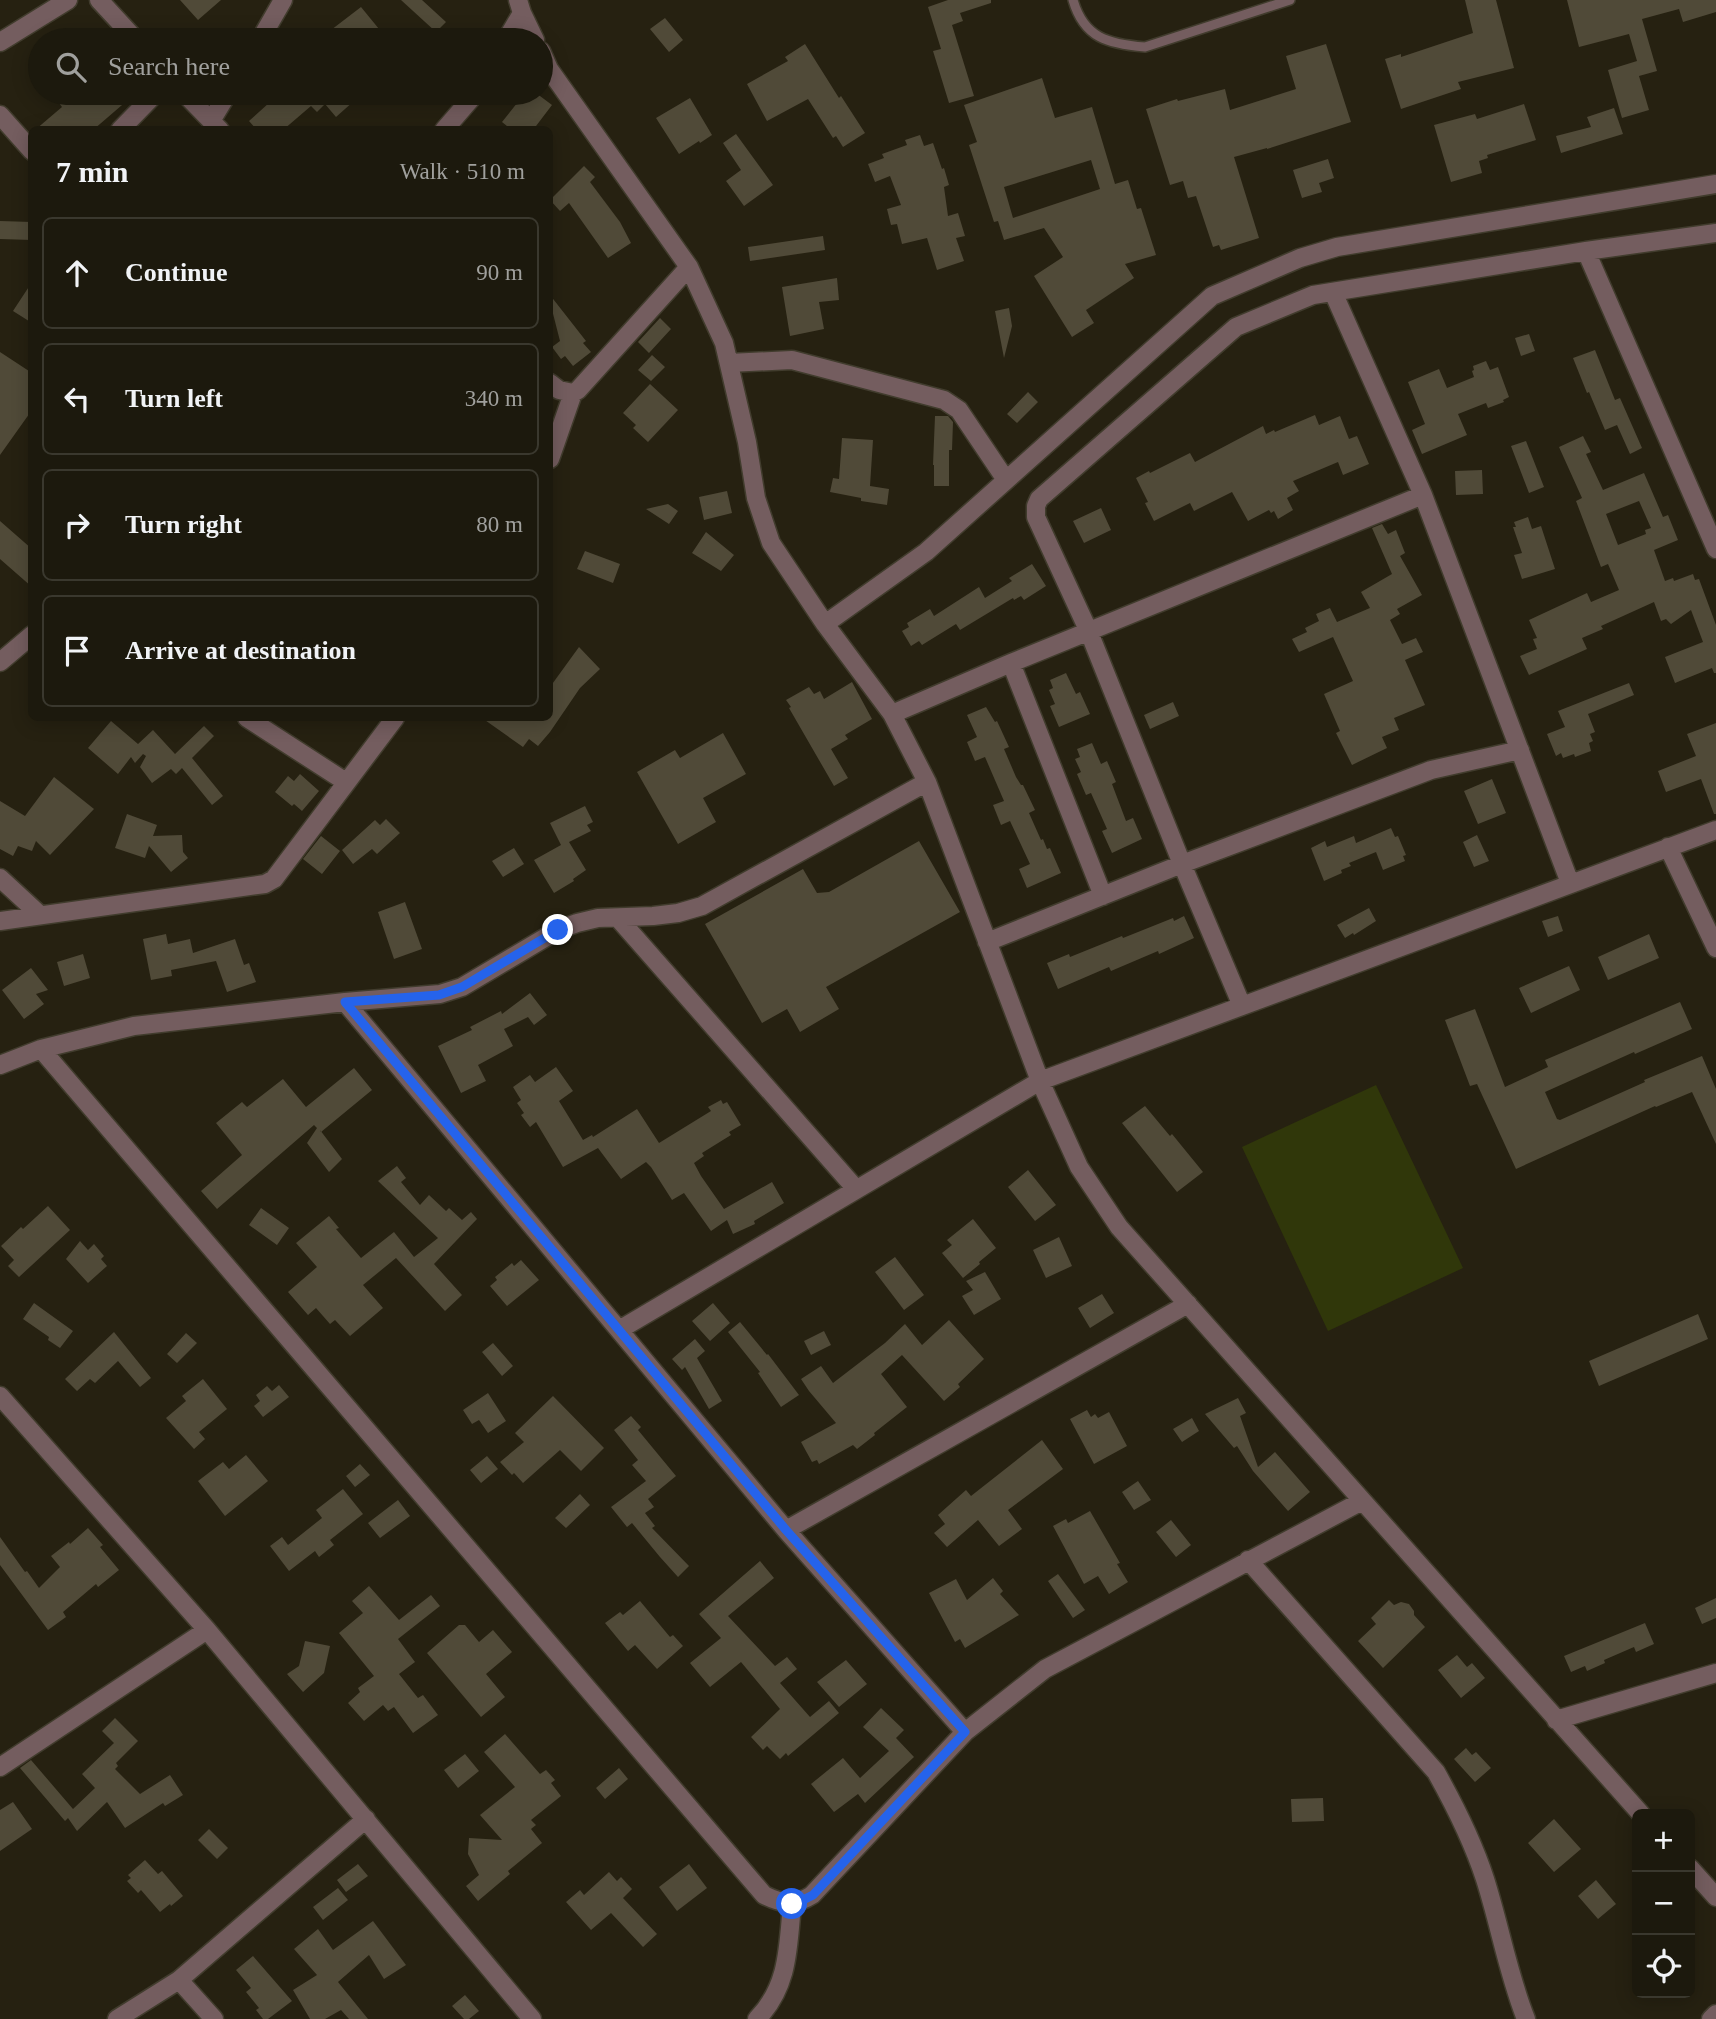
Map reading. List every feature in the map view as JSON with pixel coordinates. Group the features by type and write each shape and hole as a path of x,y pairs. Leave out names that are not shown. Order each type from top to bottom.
{"street":[{"path":"0,42 68,0"},
{"path":"99,0 125,28"},
{"path":"267,28 284,0"},
{"path":"511,28 520,6"},
{"path":"520,6 530,28"},
{"path":"553,73 689,267 724,343 747,442 756,498 771,542 825,624 892,714 927,782 1040,1081 1079,1167 1119,1227 1636,1809"},
{"path":"124,126 144,105"},
{"path":"196,105 215,125 223,105"},
{"path":"447,126 466,105"},
{"path":"0,116 28,147"},
{"path":"825,624 926,552 1212,296 1300,258 1337,247 1716,184"},
{"path":"1242,1006 1089,632 1035,517 1035,506 1236,327 1313,295 1716,233"},
{"path":"1586,251 1716,550"},
{"path":"553,450 573,393 689,267"},
{"path":"1333,292 1423,495 1570,883"},
{"path":"729,363 792,360 944,400 959,410 1006,480"},
{"path":"553,385 559,390 573,393"},
{"path":"892,714 1423,495"},
{"path":"0,662 28,638"},
{"path":"1011,663 1103,896"},
{"path":"252,721 346,782"},
{"path":"0,921 265,884 274,879 392,721"},
{"path":"987,942 1182,864 1431,770 1520,750"},
{"path":"0,1065 41,1049 134,1026 345,1002 439,995 482,977 558,930 588,921 678,913 702,906 927,782"},
{"path":"619,1330 1040,1081 1716,830"},
{"path":"1668,847 1716,948"},
{"path":"0,877 40,915"},
{"path":"618,918 856,1189"},
{"path":"345,1002 786,1530 965,1732"},
{"path":"41,1049 764,1895 776,1901 792,1904 813,1895 965,1732 1045,1669 1362,1501"},
{"path":"786,1530 1188,1304"},
{"path":"0,1396 207,1630 532,2019"},
{"path":"1248,1560 1436,1772 1456,1808 1485,1877 1514,1989 1526,2019"},
{"path":"0,1767 207,1630"},
{"path":"1556,1720 1716,1673"},
{"path":"117,2019 179,1980 366,1819"},
{"path":"1694,1872 1716,1897"},
{"path":"757,2019 780,1987 786,1961 792,1904"},
{"path":"179,1980 214,2019"},
{"path":"1711,2019 1716,2014"}],"lane":[{"path":"1073,0 1077,15 1087,29 1101,39 1122,45 1145,47 1290,0"}],"green space":[{"path":"1376,1085 1463,1268 1328,1331 1242,1147"}],"building":[{"path":"180,0 221,0 198,20"},
{"path":"401,0 422,0 446,22 440,28 432,28"},
{"path":"948,0 991,0 991,3 960,13 963,21 952,25 974,96 949,103 933,51 941,49 928,7"},
{"path":"1465,0 1496,0 1514,68 1458,82 1461,89 1401,109 1385,59 1401,54 1401,57 1473,33"},
{"path":"1567,0 1716,0 1716,12 1683,22 1679,9 1642,19 1657,71 1639,76 1649,110 1622,118 1608,70 1637,61 1629,34 1579,47"},
{"path":"361,7 378,28 334,28"},
{"path":"665,18 683,40 669,52 650,29"},
{"path":"805,44 865,133 843,147 836,136 833,138 808,99 767,121 747,84 788,61 785,57"},
{"path":"1326,44 1351,122 1234,157 1259,238 1221,250 1219,245 1213,247 1196,196 1188,198 1183,181 1170,185 1146,109 1225,89 1230,110 1296,89 1286,56"},
{"path":"1042,78 1055,118 1092,107 1115,184 1128,180 1137,209 1141,208 1156,255 1125,264 1134,278 1086,310 1094,323 1072,337 1034,276 1063,257 1044,228 1004,240 998,221 994,222 969,145 977,142 964,105","holes":["1091,160 1100,189 1013,218 1004,187"]},
{"path":"690,98 712,135 679,154 656,118"},
{"path":"1524,104 1536,140 1487,155 1488,158 1479,161 1482,173 1451,182 1434,125 1475,114 1477,119"},
{"path":"60,105 122,105 98,126 40,126 62,107"},
{"path":"267,105 324,105 317,112 311,106 288,126 253,126 249,121"},
{"path":"326,105 350,105 336,117"},
{"path":"515,105 552,105 536,126 507,126 502,122"},
{"path":"1614,108 1623,134 1561,153 1556,136 1591,127 1587,117"},
{"path":"736,134 773,185 744,206 726,181 741,170 723,143"},
{"path":"920,135 924,146 933,143 949,185 944,187 948,216 958,213 965,236 956,238 964,261 937,270 927,238 902,244 897,224 891,225 887,209 901,205 890,176 875,182 868,164 884,158 882,154 907,145 905,140"},
{"path":"1328,159 1334,178 1319,183 1322,192 1302,198 1293,170"},
{"path":"584,166 595,177 590,182 620,222 631,243 608,258 569,203 560,211 553,203 553,197"},
{"path":"0,221 28,222 28,240 0,239"},
{"path":"823,236 825,250 750,261 748,247"},
{"path":"837,278 839,300 819,302 824,329 790,336 782,287"},
{"path":"28,288 28,320 13,311"},
{"path":"553,299 586,341 583,343 591,352 573,366 565,356 561,359 553,348 560,341 553,314"},
{"path":"1009,308 1012,326 1004,358 995,311"},
{"path":"660,318 671,329 649,353 638,342"},
{"path":"1529,334 1535,351 1521,356 1515,338"},
{"path":"1595,350 1615,400 1620,398 1642,448 1630,454 1617,425 1605,430 1573,358"},
{"path":"0,352 28,370 28,416 0,455"},
{"path":"652,355 665,367 651,381 638,370"},
{"path":"1486,361 1490,370 1498,367 1509,397 1503,400 1504,402 1488,408 1486,403 1458,414 1467,435 1422,454 1412,430 1425,424 1408,382 1439,369 1447,388 1474,377 1473,366"},
{"path":"650,384 678,410 648,442 633,428 636,425 623,413"},
{"path":"1028,392 1038,402 1017,423 1007,414"},
{"path":"1315,415 1319,425 1340,416 1349,439 1357,436 1369,464 1343,475 1338,462 1293,481 1299,491 1287,498 1293,510 1278,519 1274,511 1271,513 1269,510 1248,521 1232,492 1194,511 1190,503 1154,521 1136,478 1190,453 1195,462 1263,426 1266,434"},
{"path":"935,416 948,416 953,422 952,450 949,450 949,486 934,486"},
{"path":"1583,436 1591,452 1586,454 1603,490 1644,473 1663,517 1668,515 1678,540 1654,550 1665,581 1673,578 1674,581 1693,574 1695,580 1699,579 1716,625 1716,673 1712,668 1675,683 1665,657 1703,642 1691,610 1671,624 1666,619 1661,621 1654,602 1601,626 1603,629 1582,638 1587,649 1529,675 1520,656 1537,649 1533,639 1537,638 1529,620 1587,593 1591,602 1619,590 1608,564 1601,567 1576,501 1582,498 1559,447","holes":["1639,501 1651,528 1645,530 1646,534 1618,545 1606,514"]},
{"path":"842,438 873,440 870,486 889,489 887,505 830,492 833,478 839,479"},
{"path":"1526,441 1544,487 1529,493 1511,446"},
{"path":"1482,470 1483,494 1456,495 1455,471"},
{"path":"727,491 732,513 704,520 699,497"},
{"path":"668,504 678,511 669,524 646,509"},
{"path":"1101,508 1111,530 1084,543 1073,521"},
{"path":"1528,517 1532,529 1541,526 1555,569 1522,579 1514,555 1522,553 1513,527 1516,527 1514,522"},
{"path":"0,521 28,546 28,584 0,559"},
{"path":"1382,524 1388,534 1396,530 1405,553 1400,556 1422,595 1397,609 1400,614 1390,620 1402,644 1416,638 1423,652 1405,660 1425,705 1394,718 1399,730 1382,737 1387,748 1352,765 1336,733 1340,731 1324,694 1353,681 1333,637 1299,652 1292,639 1307,632 1305,628 1319,621 1316,614 1330,608 1337,622 1370,608 1361,592 1392,574 1372,528"},
{"path":"706,532 734,555 721,571 692,553"},
{"path":"585,551 620,564 613,583 577,569"},
{"path":"1032,564 1046,586 1024,600 1021,596 1014,600 1013,598 960,630 956,624 922,645 919,641 911,646 902,631 909,627 907,623 930,609 934,616 979,587 985,598 1012,581 1009,578"},
{"path":"579,647 600,669 580,688 538,746 529,739 523,747 486,721 553,721 553,683"},
{"path":"1066,673 1076,694 1080,692 1090,714 1059,727 1050,706 1055,704 1049,690 1053,688 1050,680"},
{"path":"852,682 872,719 845,735 848,739 831,749 848,778 834,786 786,700 809,687 814,694 820,691 824,699"},
{"path":"1629,683 1634,695 1588,714 1595,732 1590,734 1593,741 1589,743 1591,751 1575,757 1574,754 1563,758 1561,753 1556,756 1547,734 1565,727 1558,711"},
{"path":"1173,702 1179,716 1150,729 1144,715"},
{"path":"986,707 995,722 997,721 1009,747 1004,749 1035,810 1029,813 1041,840 1043,839 1047,849 1050,848 1061,873 1027,888 1019,869 1030,864 1010,821 1001,825 993,805 1004,801 985,757 975,761 967,742 977,737 967,715"},
{"path":"111,721 138,744 153,730 175,754 204,726 214,736 192,758 223,796 212,805 182,768 176,774 171,769 152,783 140,767 146,756 143,754 135,763 131,757 118,774 88,748"},
{"path":"1716,723 1714,814 1701,779 1666,792 1658,771 1696,756 1687,734"},
{"path":"723,733 746,774 703,798 716,822 678,844 637,772 675,750 680,758"},
{"path":"1092,743 1101,764 1107,761 1116,782 1112,784 1126,821 1133,818 1142,839 1112,853 1102,831 1107,829 1091,793 1086,795 1077,774 1081,772 1075,759 1080,757 1077,749"},
{"path":"300,774 319,791 302,811 275,792 288,776 294,781"},
{"path":"54,777 94,809 50,855 36,841 32,851 18,846 13,856 0,849 0,801 25,816"},
{"path":"1492,779 1506,813 1478,824 1464,791"},
{"path":"585,806 593,822 587,825 591,831 569,842 586,870 554,893 534,860 561,845 550,823"},
{"path":"127,814 157,825 153,836 182,835 183,852 188,858 171,872 149,846 145,858 115,848"},
{"path":"386,819 400,833 377,854 372,849 353,864 342,850 375,820 380,825"},
{"path":"1391,828 1395,837 1398,836 1406,855 1403,856 1405,861 1383,870 1376,852 1349,863 1351,866 1341,870 1342,873 1324,881 1311,848 1325,841 1327,847 1354,836 1356,843"},
{"path":"1477,835 1489,861 1474,867 1463,842"},
{"path":"321,836 340,851 322,874 303,859"},
{"path":"919,841 960,912 826,987 839,1009 800,1032 787,1009 762,1023 705,924 803,869 817,893 829,892"},
{"path":"514,848 524,864 503,877 492,861"},
{"path":"405,902 422,949 394,959 378,912"},
{"path":"1369,908 1376,921 1345,938 1337,925"},
{"path":"1184,916 1194,938 1111,971 1109,967 1058,989 1047,963"},
{"path":"1558,916 1563,931 1548,937 1542,921"},
{"path":"166,934 168,944 190,939 193,953 235,939 244,965 249,963 256,982 227,992 216,961 171,970 172,976 151,980 143,939"},
{"path":"1649,934 1659,958 1608,980 1598,957"},
{"path":"83,954 90,978 64,986 57,962"},
{"path":"1569,966 1580,990 1531,1013 1519,988"},
{"path":"31,968 48,990 36,994 44,1004 24,1019 2,990"},
{"path":"530,993 547,1015 534,1025 528,1017 504,1029 513,1046 478,1065 486,1081 461,1093 438,1046 472,1030 470,1027 501,1011 502,1014"},
{"path":"1680,1002 1692,1029 1545,1092 1557,1119 1560,1120 1702,1056 1716,1089 1716,1144 1692,1092 1516,1169 1477,1084 1470,1086 1445,1020 1475,1009 1505,1087 1548,1067 1545,1060"},
{"path":"556,1067 573,1091 559,1101 583,1140 592,1135 593,1137 637,1109 659,1143 711,1111 708,1107 721,1100 723,1104 727,1102 741,1125 729,1132 731,1135 702,1153 704,1156 694,1163 701,1176 724,1209 772,1182 784,1203 754,1221 755,1224 733,1234 727,1220 711,1231 684,1193 672,1200 646,1162 621,1179 598,1148 563,1167 536,1122 530,1127 521,1115 524,1113 517,1103 521,1100 513,1087 530,1075 535,1082"},
{"path":"354,1068 372,1090 321,1132 342,1159 329,1172 307,1143 317,1128 314,1125 217,1209 201,1191 242,1155 216,1123 242,1102 247,1107 283,1079 306,1107"},
{"path":"1145,1106 1203,1172 1177,1192 1122,1123"},
{"path":"397,1166 406,1178 401,1182 420,1205 429,1195 446,1211 449,1208 462,1220 471,1212 477,1219 434,1264 462,1295 445,1311 396,1258 363,1285 383,1308 350,1336 335,1320 330,1324 316,1308 308,1315 288,1292 317,1267 296,1243 329,1216 339,1228 336,1229 361,1258 394,1232 414,1257 438,1238 378,1181"},
{"path":"1028,1170 1056,1205 1035,1221 1008,1187"},
{"path":"48,1206 70,1230 19,1277 8,1266 14,1260 1,1246"},
{"path":"261,1208 289,1228 277,1245 249,1225"},
{"path":"973,1219 996,1248 963,1278 942,1253 952,1245 947,1240"},
{"path":"1059,1237 1072,1266 1046,1278 1033,1250"},
{"path":"80,1241 88,1250 94,1244 104,1256 101,1259 107,1266 88,1283 66,1259"},
{"path":"895,1257 924,1295 904,1310 875,1272"},
{"path":"521,1260 539,1280 507,1306 490,1286 497,1280 495,1277 512,1263 514,1266"},
{"path":"985,1272 1001,1299 974,1315 962,1296 973,1290 966,1281"},
{"path":"1102,1294 1114,1313 1090,1328 1078,1308"},
{"path":"34,1303 73,1331 60,1348 23,1319"},
{"path":"713,1303 730,1323 710,1341 692,1321"},
{"path":"1698,1314 1708,1339 1599,1386 1589,1361"},
{"path":"949,1320 984,1359 958,1384 960,1387 944,1401 902,1355 881,1374 907,1407 857,1449 853,1445 819,1464 817,1460 812,1462 801,1442 836,1423 801,1379 821,1366 833,1383 905,1324 922,1345"},
{"path":"740,1322 799,1395 781,1407 758,1373 760,1372 728,1332"},
{"path":"824,1331 831,1345 811,1355 804,1341"},
{"path":"114,1332 151,1378 140,1387 118,1361 95,1383 90,1379 77,1391 65,1379"},
{"path":"186,1333 197,1343 177,1363 167,1354"},
{"path":"695,1339 705,1351 697,1358 722,1401 709,1409 685,1367 682,1370 672,1359"},
{"path":"493,1343 513,1366 502,1376 482,1352"},
{"path":"203,1379 227,1409 199,1432 205,1439 194,1449 166,1418 186,1401 182,1396"},
{"path":"279,1385 289,1397 263,1417 254,1406 260,1401 256,1395 267,1386 272,1391"},
{"path":"488,1393 506,1421 488,1433 479,1420 472,1424 463,1410"},
{"path":"553,1396 604,1448 581,1471 560,1450 523,1483 500,1462 524,1442 515,1433"},
{"path":"1238,1398 1246,1413 1240,1416 1258,1467 1275,1452 1310,1492 1288,1511 1253,1471 1237,1446 1234,1448 1205,1414"},
{"path":"1087,1410 1091,1417 1095,1414 1098,1418 1109,1412 1127,1446 1094,1464 1070,1419"},
{"path":"631,1416 641,1427 638,1430 676,1476 648,1499 654,1507 645,1513 655,1526 652,1528 689,1566 678,1577 632,1523 627,1527 611,1507 646,1481 632,1465 638,1460 614,1430"},
{"path":"1192,1418 1199,1431 1182,1442 1173,1429"},
{"path":"1042,1440 1063,1469 1008,1510 1022,1529 999,1546 978,1520 947,1547 934,1533 945,1524 938,1515 966,1490 971,1496"},
{"path":"246,1455 268,1481 225,1516 198,1481 223,1462 229,1469"},
{"path":"487,1456 498,1469 481,1483 470,1470"},
{"path":"360,1464 370,1475 355,1487 346,1476"},
{"path":"1138,1481 1151,1500 1134,1510 1122,1492"},
{"path":"343,1489 363,1514 330,1540 334,1545 319,1557 315,1551 289,1571 270,1546 282,1537 288,1545 322,1518 316,1510"},
{"path":"580,1494 590,1505 566,1528 555,1518"},
{"path":"398,1500 410,1516 380,1538 368,1523"},
{"path":"1090,1511 1128,1582 1109,1594 1098,1576 1084,1584 1053,1526 1066,1519 1068,1523"},
{"path":"1171,1520 1191,1545 1176,1557 1156,1532"},
{"path":"88,1528 119,1570 98,1587 96,1584 63,1612 66,1617 48,1630 0,1565 0,1537 39,1588 60,1567 51,1556"},
{"path":"760,1561 774,1578 728,1616 775,1666 787,1657 797,1669 780,1683 810,1717 829,1701 839,1713 788,1756 786,1753 780,1759 767,1746 763,1750 751,1737 780,1709 741,1662 710,1687 690,1663 721,1638 699,1614"},
{"path":"1058,1574 1085,1610 1073,1618 1048,1581"},
{"path":"993,1578 1003,1591 1000,1594 1019,1615 965,1648 960,1639 955,1642 929,1593 956,1579 967,1600"},
{"path":"369,1586 399,1620 431,1595 440,1606 398,1639 415,1662 399,1674 418,1698 423,1695 438,1715 413,1733 394,1707 388,1711 383,1705 364,1721 348,1703 360,1692 358,1688 374,1676 339,1633 363,1613 352,1601"},
{"path":"1716,1598 1716,1618 1702,1624 1695,1608"},
{"path":"1389,1600 1394,1605 1401,1602 1409,1604 1414,1615 1425,1627 1383,1668 1358,1641 1376,1624 1371,1618"},
{"path":"640,1601 670,1637 673,1635 683,1646 657,1669 635,1645 628,1651 605,1623 620,1612 623,1615"},
{"path":"1645,1623 1654,1644 1636,1652 1634,1647 1587,1671 1585,1666 1571,1672 1564,1656"},
{"path":"459,1625 465,1625 479,1642 493,1630 512,1652 486,1674 505,1697 481,1717 427,1653"},
{"path":"305,1641 330,1646 324,1673 303,1692 287,1674 299,1666"},
{"path":"1457,1655 1467,1667 1472,1663 1485,1678 1461,1698 1438,1670"},
{"path":"846,1660 867,1684 839,1707 817,1682"},
{"path":"881,1708 904,1730 896,1738 914,1757 865,1803 858,1794 834,1812 811,1784 843,1758 860,1778 889,1751 863,1727"},
{"path":"115,1718 138,1741 116,1763 118,1766 115,1769 140,1794 170,1775 183,1795 165,1806 163,1803 125,1828 107,1802 77,1831 68,1818 65,1821 20,1768 31,1760 73,1809 95,1788 82,1774 114,1743 102,1731"},
{"path":"505,1734 540,1774 546,1770 555,1780 551,1783 561,1796 531,1820 536,1825 531,1829 542,1843 478,1901 466,1886 479,1875 468,1854 469,1838 502,1840 480,1815 515,1787 484,1752"},
{"path":"1466,1748 1472,1755 1476,1752 1491,1768 1475,1782 1454,1759"},
{"path":"465,1754 479,1771 458,1788 444,1770"},
{"path":"619,1768 628,1779 605,1799 596,1788"},
{"path":"1323,1798 1324,1821 1292,1822 1291,1799"},
{"path":"13,1802 32,1829 0,1851 0,1810"},
{"path":"1554,1819 1581,1849 1554,1872 1528,1843"},
{"path":"209,1829 228,1848 217,1859 198,1840"},
{"path":"145,1860 158,1874 162,1871 183,1896 160,1912 141,1890 138,1893 127,1881 131,1878 128,1875"},
{"path":"358,1864 368,1876 346,1892 337,1880"},
{"path":"689,1864 707,1888 677,1911 659,1887"},
{"path":"609,1872 617,1881 621,1877 632,1889 623,1898 657,1934 643,1947 611,1913 591,1930 566,1902 580,1890 584,1895"},
{"path":"1596,1880 1616,1904 1598,1919 1578,1896"},
{"path":"338,1888 348,1900 323,1920 313,1907"},
{"path":"373,1921 406,1965 384,1979 369,1955 338,1982 368,2019 349,2019 341,2010 325,2019 310,2019 293,1990 317,1975 294,1949 318,1929 333,1950"},
{"path":"253,1956 292,2001 268,2019 263,2019 256,2010 259,2008 246,1992 251,1988 236,1970"},
{"path":"465,1995 479,2011 469,2019 464,2019 452,2006"}],"route":[{"path":"558,930 482,977 439,995 345,1002 786,1530 965,1732 813,1895 792,1904"}]}
